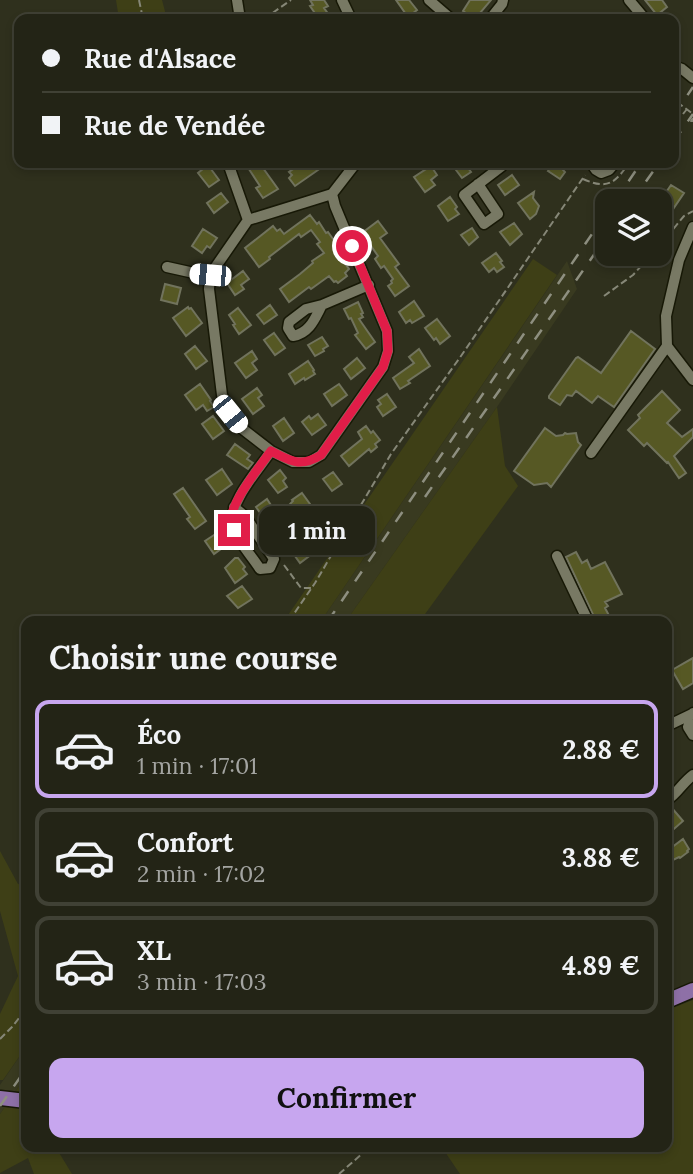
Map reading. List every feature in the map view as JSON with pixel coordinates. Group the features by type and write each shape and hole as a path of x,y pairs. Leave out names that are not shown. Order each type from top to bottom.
{"main road":[{"path":"672,999 693,990"},
{"path":"0,1098 21,1100"}],"street":[{"path":"429,0 445,14"},
{"path":"629,0 641,14"},
{"path":"230,168 248,220"},
{"path":"332,194 387,331 388,351 383,367 321,455 309,462 293,462 271,451 240,427 230,414 222,395 209,289 210,275 248,220 332,194 352,168"},
{"path":"478,184 499,168"},
{"path":"595,168 601,173 611,168"},
{"path":"693,227 679,260 666,316 667,346 693,380"},
{"path":"167,267 210,275"},
{"path":"322,305 369,285"},
{"path":"591,453 667,346"},
{"path":"234,507 245,516 274,559 270,568 260,569 234,530 231,519 234,507 243,491 271,451"},
{"path":"557,556 586,616"},
{"path":"672,724 693,714"},
{"path":"693,714 688,727 693,735"},
{"path":"672,796 682,783 693,775"}],"path":[{"path":"271,14 291,0"},
{"path":"679,104 693,118"},
{"path":"683,114 686,109"},
{"path":"292,616 391,454 582,179"},
{"path":"672,230 684,216 693,211"},
{"path":"604,296 641,266"},
{"path":"274,559 283,564 301,588 312,587"},
{"path":"0,1039 21,1015"},
{"path":"339,1174 364,1152"}],"shaded area":[{"path":"116,0 162,0 166,14 118,14"},
{"path":"533,259 557,275 324,616 287,616"},
{"path":"567,261 577,289 497,407 350,616 324,616"},
{"path":"497,407 505,466 518,486 424,616 350,616"},
{"path":"0,851 18,884 21,884 21,1054 3,1080 0,1080 0,1014 18,976 0,911"},
{"path":"693,1000 693,1174 460,1174 445,1152 672,1152 672,1008"},
{"path":"21,1054 21,1083 0,1114 0,1085"},
{"path":"21,1083 21,1152 59,1152 72,1174 34,1174 28,1158 0,1173 0,1114"}],"building":[{"path":"310,0 324,0 328,6 324,8 328,14 316,14 310,6 313,5"},
{"path":"396,0 409,0 417,10 406,14"},
{"path":"470,0 491,0 479,14 468,14 463,11"},
{"path":"645,0 662,0 667,7 656,14"},
{"path":"204,168 210,168 219,180 209,187 198,173"},
{"path":"248,168 263,168 278,189 263,198 256,188 260,186"},
{"path":"295,168 321,168 295,186 289,178 292,175 289,172"},
{"path":"428,168 432,168 437,175 431,180 435,185 425,192 414,177"},
{"path":"454,168 468,168 471,172 462,178"},
{"path":"550,168 564,168 565,172 560,179 548,171"},
{"path":"512,175 519,185 505,195 498,185"},
{"path":"671,185 684,193 672,211 672,189 668,189"},
{"path":"534,192 533,198 539,206 530,219 518,203"},
{"path":"221,193 228,202 214,213 207,203"},
{"path":"450,197 459,214 448,221 438,206"},
{"path":"310,215 326,233 328,232 338,246 334,249 349,269 345,273 347,276 338,283 329,276 289,302 280,289 324,253 311,230 301,237 299,234 259,267 245,248 273,226 284,234"},
{"path":"378,221 387,233 380,238 399,264 395,267 409,286 395,296 388,286 393,279 384,266 381,268 375,259 378,256 362,233"},
{"path":"514,223 522,234 510,245 500,232"},
{"path":"472,228 478,237 469,245 461,235"},
{"path":"203,229 217,238 210,248 207,246 202,253 192,246"},
{"path":"496,253 504,267 497,272 494,268 489,272 482,263"},
{"path":"243,271 249,279 241,285 244,289 235,295 227,283"},
{"path":"165,284 181,288 177,304 161,300"},
{"path":"414,301 424,316 412,323 410,320 406,323 399,312"},
{"path":"358,302 363,313 363,317 359,319 375,342 366,349 355,335 358,333 344,309"},
{"path":"270,305 277,315 264,324 257,315"},
{"path":"188,307 202,323 186,336 173,318"},
{"path":"238,308 251,325 239,334 229,315"},
{"path":"437,319 450,336 440,344 425,328"},
{"path":"631,331 655,349 614,407 598,396 592,403 576,391 572,396 567,395 560,405 549,398 576,358 601,373"},
{"path":"274,333 285,348 275,355 264,340"},
{"path":"322,337 328,346 315,356 308,345"},
{"path":"195,346 207,361 196,369 185,354"},
{"path":"419,349 430,366 400,389 393,378 414,363 409,357"},
{"path":"252,351 257,359 252,363 257,370 246,378 235,363"},
{"path":"357,358 365,368 351,379 344,369"},
{"path":"308,361 315,374 295,384 289,374"},
{"path":"200,384 214,407 207,411 203,405 196,410 185,395"},
{"path":"339,384 347,395 332,406 324,394"},
{"path":"257,388 262,395 258,398 264,406 253,414 242,399"},
{"path":"662,391 680,410 667,423 682,437 693,429 693,437 674,456 686,473 679,478 668,462 647,443 644,446 628,430 640,418 638,415"},
{"path":"387,394 396,407 383,416 377,407 381,404 378,400"},
{"path":"318,414 326,425 312,435 302,422 309,416 311,419"},
{"path":"213,416 224,431 213,439 202,424"},
{"path":"284,418 294,433 283,441 273,426"},
{"path":"366,426 380,440 375,444 377,447 371,452 369,449 349,466 341,456 362,439 358,432"},
{"path":"545,428 556,436 576,433 581,445 551,487 547,483 534,485 514,471"},
{"path":"235,444 250,455 247,459 253,463 248,469 227,455"},
{"path":"222,469 232,484 217,495 206,480"},
{"path":"280,470 286,478 283,481 287,487 278,493 268,480"},
{"path":"333,472 342,484 332,491 323,479"},
{"path":"183,488 206,521 195,529 174,494"},
{"path":"302,493 318,515 326,509 334,519 319,533 304,512 297,514 290,504"},
{"path":"267,499 278,516 276,517 300,548 305,544 312,554 300,563 287,545 284,547 256,507"},
{"path":"217,533 224,542 219,546 221,549 214,554 205,541"},
{"path":"576,552 582,563 587,560 591,569 605,562 622,594 605,602 609,616 594,616 566,557"},
{"path":"235,558 245,567 243,569 247,574 235,583 225,568"},
{"path":"242,586 252,599 238,608 227,596"},
{"path":"693,658 693,683 683,689 672,670"},
{"path":"672,808 683,821 672,831"},
{"path":"683,839 689,849 680,858 673,860 672,847"}],"railway":[{"path":"679,108 693,87"},
{"path":"679,134 693,114"},
{"path":"623,189 638,168"},
{"path":"641,189 655,168"},
{"path":"331,616 595,230"},
{"path":"425,497 595,253"},
{"path":"0,1106 21,1076"}],"route":[{"path":"234,530 231,519 234,507 271,451 293,462 309,462 321,455 383,367 388,351 387,331 352,246"}]}
